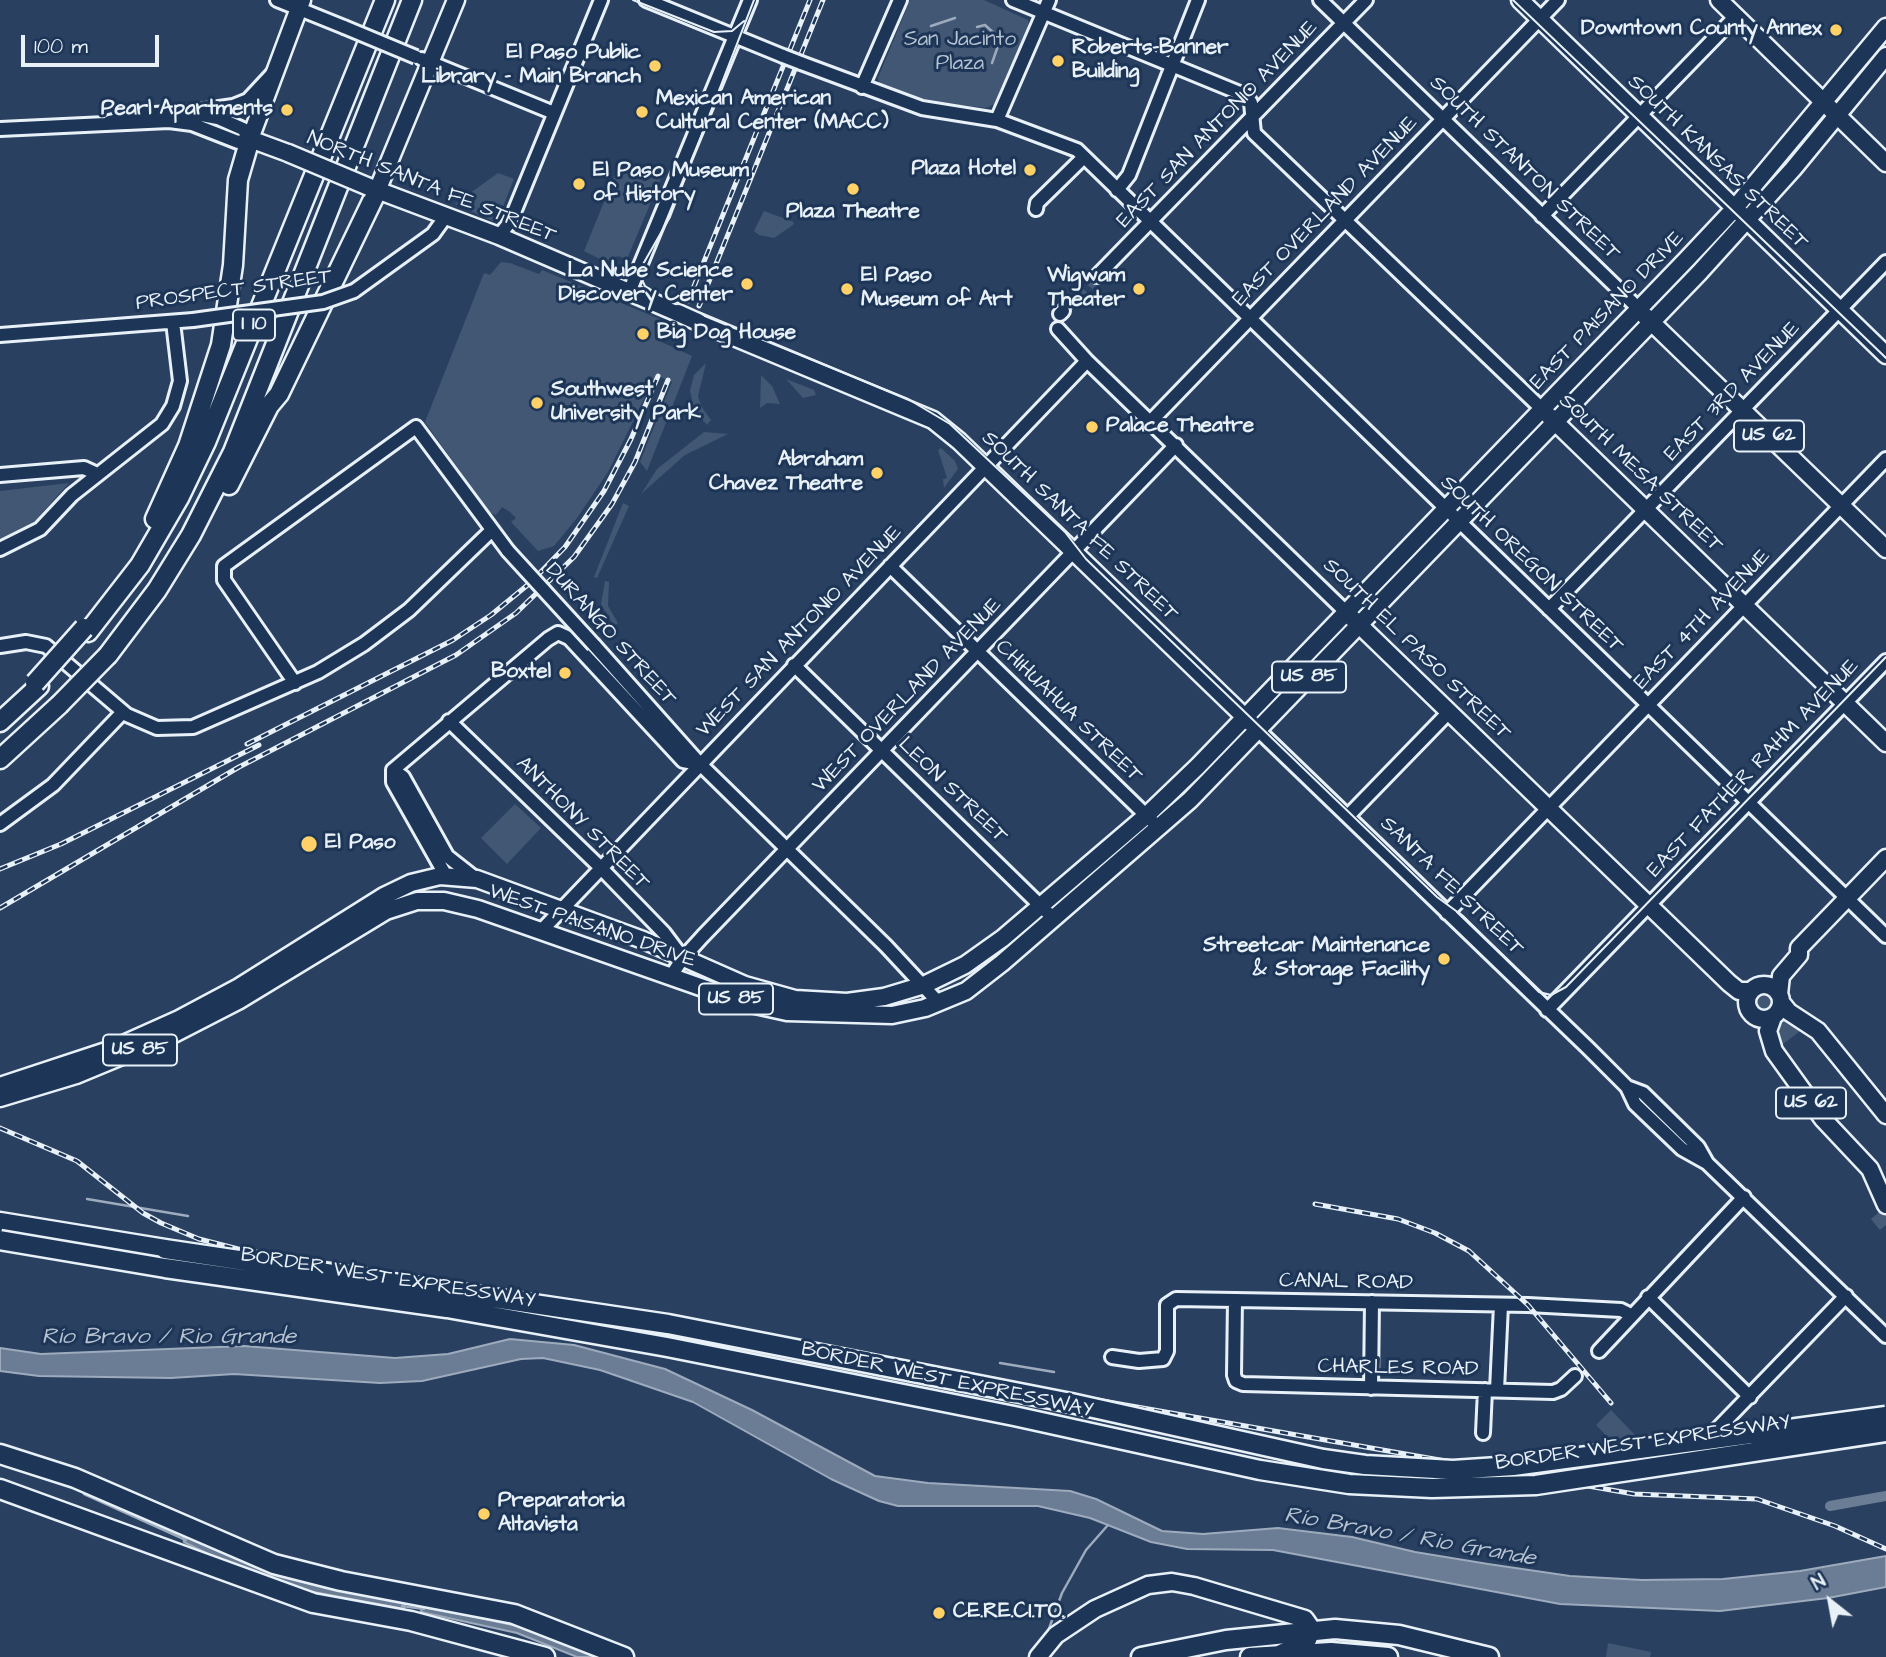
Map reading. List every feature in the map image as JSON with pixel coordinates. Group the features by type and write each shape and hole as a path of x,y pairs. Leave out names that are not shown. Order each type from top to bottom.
{"highway":[{"name":"I 10","path":"0,721 37,685 139,565 179,498 206,442 386,0"},
{"name":"I 10","path":"0,759 108,655 157,590 191,535 233,452 412,0"},
{"path":"86,630 156,516 176,475 208,389 226,320 238,180 250,139"},
{"path":"191,535 211,514 270,405 279,394 373,189"},
{"name":"BORDER WEST EXPRESSWAY","path":"0,1222 668,1324 1071,1404 1323,1460 1365,1465 1452,1470 1513,1466 1886,1416"},
{"name":"BORDER WEST EXPRESSWAY","path":"0,1240 165,1268 447,1308 1014,1416 1260,1470 1349,1483 1432,1488 1536,1485 1886,1432"},
{"path":"0,1454 75,1478 274,1564 341,1581 545,1657"},
{"path":"0,1489 313,1604 514,1614 624,1657"},
{"path":"1141,1657 1226,1640 1312,1629 1399,1635 1489,1657"},
{"path":"1258,1656 1331,1652 1388,1657"}],"main road":[{"path":"373,189 423,60 456,0"},
{"name":"SOUTH KANSAS STREET","path":"1520,0 1886,355"},
{"path":"1720,0 1886,163"},
{"path":"250,139 300,4"},
{"name":"EAST PAISANO DRIVE","path":"1352,618 1452,515 1543,410 1734,209 1886,27"},
{"name":"EAST PAISANO DRIVE","path":"1452,515 1556,422 1652,322 1747,221 1886,56"},
{"name":"NORTH SANTA FE STREET","path":"250,139 499,236 866,392"},
{"name":"SOUTH STANTON STREET","path":"1639,309 1886,550"},
{"name":"SOUTH SANTA FE STREET","path":"866,392 926,415 959,440 1245,717"},
{"name":"SOUTH MESA STREET","path":"1543,410 1886,743"},
{"name":"SOUTH EL PASO STREET","path":"1352,618 1734,988 1754,988"},
{"name":"WEST PAISANO DRIVE","path":"0,1098 124,1057 193,1026 398,888 446,876 477,879 761,990 811,1001 867,1000 924,985 978,957 1147,815 1245,717 1352,618"},
{"name":"WEST PAISANO DRIVE","path":"0,1086 136,1039 267,976 397,906 432,901 478,909 746,1003 787,1012 878,1016 939,1003 966,991 990,974 1052,917 1158,828 1258,730 1352,618"},
{"name":"SANTA FE STREET","path":"1245,717 1258,730"},
{"path":"1754,988 1791,949 1799,948 1886,858"},
{"path":"446,876 478,909"},
{"path":"1778,1004 1781,976 1799,955 1799,948"},
{"name":"US 62","path":"1778,1004 1759,1019 1750,1013 1746,1003 1754,988 1769,985 1778,1004 1818,1031 1886,1115"},
{"name":"US 62","path":"1778,1004 1769,1024 1769,1037 1781,1062 1823,1119 1867,1165 1883,1187 1882,1210"},
{"path":"1038,1657 1056,1635 1095,1609 1129,1592 1172,1582 1300,1616 1309,1622 1312,1629 1308,1640 1281,1654"}],"street":[{"path":"277,0 300,4 344,27 554,113"},
{"path":"499,236 510,222 601,0"},
{"name":"SOUTH OREGON STREET","path":"646,0 862,87 922,108 997,120 1074,148 1886,936"},
{"path":"629,290 750,0"},
{"path":"862,87 900,0"},
{"name":"SOUTH MESA STREET","path":"1013,0 1046,6 1173,64 1238,90 1249,98 1254,133 1543,410"},
{"path":"1117,190 1129,175 1198,0"},
{"name":"SOUTH STANTON STREET","path":"1320,0 1639,309"},
{"name":"EAST SAN ANTONIO AVENUE","path":"1097,276 1366,0"},
{"name":"EAST OVERLAND AVENUE","path":"1151,421 1558,0"},
{"path":"997,120 1046,6"},
{"path":"1542,216 1736,16"},
{"path":"109,122 139,115 241,104 255,94 275,71"},
{"path":"0,129 109,122 178,122 238,142 250,139 243,129 218,118 185,112"},
{"path":"1036,209 1037,203 1084,157"},
{"name":"PROSPECT STREET","path":"0,335 193,320 323,302 354,291 433,234 446,216"},
{"name":"EAST 3RD AVENUE","path":"1549,609 1886,262"},
{"path":"0,549 40,529 72,495 150,436 173,405 180,380 173,322"},
{"name":"SOUTH EL PASO STREET","path":"1059,329 1087,361 1352,618"},
{"name":"WEST SAN ANTONIO AVENUE","path":"541,930 1087,361"},
{"name":"DURANGO STREET","path":"295,683 224,580 222,572 229,561 268,536 416,427 491,531 700,764 924,985 939,1003"},
{"name":"WEST OVERLAND AVENUE","path":"671,976 683,958 1176,445"},
{"name":"EAST 4TH AVENUE","path":"1447,913 1886,459"},
{"path":"0,475 84,468 97,474"},
{"path":"0,646 40,643 54,650 123,712 157,727 193,727 295,683 342,658 385,629 491,531"},
{"name":"CHIHUAHUA STREET","path":"890,566 1158,828"},
{"path":"446,876 393,782 393,770 558,633 569,638 683,761 700,764"},
{"name":"EAST FATHER RAHM AVENUE","path":"1547,1010 1886,661"},
{"name":"LEON STREET","path":"793,665 1052,917"},
{"path":"0,824 53,785 123,712"},
{"path":"1348,816 1449,712"},
{"name":"ANTHONY STREET","path":"449,722 601,868 664,933 683,958"},
{"name":"SANTA FE STREET","path":"1258,730 1626,1087 1635,1104 1682,1149 1707,1163 1744,1197 1886,1336"},
{"path":"393,770 403,777 450,860 477,879"},
{"path":"1600,1351 1744,1197"},
{"path":"1692,1462 1698,1450 1846,1296"},
{"path":"1648,1297 1751,1397"},
{"name":"CANAL ROAD","path":"1112,1357 1139,1361 1163,1359 1167,1351 1167,1305 1173,1299 1501,1305 1622,1310 1631,1315"},
{"name":"CHARLES ROAD","path":"1235,1300 1234,1375 1236,1381 1243,1384 1553,1392 1575,1376"},
{"path":"1371,1388 1372,1303"},
{"path":"1483,1433 1501,1305"}],"green space":[{"name":"San Jacinto Plaza","path":"910,0 984,0 1028,20 1029,27 995,104 986,108 927,101 879,83 878,78"},
{"path":"621,160 662,176 627,259 617,256 612,265 584,251"},
{"path":"498,173 514,179 498,219 493,221 455,204"},
{"path":"764,211 794,222 793,225 774,238 759,235 754,231"},
{"name":"Southwest University Park","path":"501,262 539,274 542,270 662,320 655,339 692,356 647,471 640,462 672,382 656,375 608,472 554,546 538,551 511,522 516,518 510,512 502,507 496,515 489,512 425,422 484,273 490,275"},
{"path":"706,363 698,396 701,406 711,420 707,425 694,410 690,391 694,375"},
{"path":"761,375 772,386 780,404 767,403 760,408"},
{"path":"786,379 814,390 816,395 803,398"},
{"path":"704,432 728,434 685,455 641,494 657,469"},
{"path":"941,448 955,461 958,469 944,488 943,479 947,478 938,450"},
{"path":"69,483 32,524 0,539 0,491"},
{"path":"623,503 629,506 597,578 594,577"},
{"path":"605,581 609,582 608,606 618,623 614,626 601,604"},
{"path":"515,804 541,828 507,864 481,838"},
{"path":"1759,992 1767,992 1773,1002 1767,1012 1759,1012 1753,1006 1753,998"},
{"path":"1782,1016 1803,1029 1779,1047 1772,1028"},
{"path":"1611,1410 1635,1435 1619,1449 1596,1425"},
{"path":"1608,1643 1651,1652 1650,1657 1606,1657"}],"shaded area":[{"path":"510,1339 574,1345 665,1369 752,1410 875,1476 928,1483 1070,1491 1096,1499 1162,1531 1203,1534 1278,1528 1352,1537 1415,1552 1570,1576 1642,1580 1723,1579 1800,1571 1886,1556 1886,1587 1828,1598 1720,1611 1560,1604 1273,1550 1187,1549 1151,1542 1090,1518 1038,1506 898,1506 879,1501 831,1479 693,1402 600,1370 543,1358 521,1359 422,1381 380,1383 234,1374 171,1378 39,1376 0,1371 0,1348 41,1354 244,1346 395,1358 448,1354"},
{"path":"183,1535 276,1575 405,1602 404,1609 303,1590 218,1559 184,1542"},
{"path":"422,1605 521,1627 597,1657 577,1657 517,1633 421,1612"}],"waterway":[{"path":"931,26 955,18"},
{"path":"977,27 985,25 997,36 998,46 992,63"},
{"path":"87,1199 188,1216"},
{"path":"1000,1363 1054,1372"},
{"path":"84,1494 186,1540"},
{"path":"1830,1506 1886,1496"},
{"path":"1047,1634 1062,1593 1086,1550 1108,1525"},
{"path":"402,1606 424,1609"}],"tunnel":[{"path":"1063,311 1097,276"},
{"path":"1877,1214 1886,1225"}],"tram line":[{"path":"633,0 714,32 732,31 744,21"},
{"path":"754,0 670,217 642,266 641,278 645,286 673,303 908,399 950,424 1065,532 1086,559 1437,897 1463,916 1539,992 1551,995 1566,987 1886,657"},
{"path":"1513,0 1886,358"}],"railway":[{"path":"688,301 810,0"},
{"path":"699,306 823,0"},
{"path":"247,744 453,640 491,615 530,583 565,547 604,491 631,439 658,376"},
{"path":"0,908 239,767 456,655 516,613 574,557 612,504 635,462 668,380"},
{"path":"0,869 61,844 259,745"},
{"path":"0,1128 77,1161 143,1213 161,1223 199,1239 238,1249 539,1298 714,1333 1634,1494 1757,1499 1835,1526 1886,1549"},
{"path":"1315,1204 1398,1219 1435,1233 1469,1251 1528,1305 1611,1403"}],"place":[{"name":"Downtown County Annex","path":"1836,30"},
{"name":"Roberts-Banner Building","path":"1058,61"},
{"name":"El Paso Public Library - Main Branch","path":"655,66"},
{"name":"Pearl Apartments","path":"287,110"},
{"name":"Mexican American Cultural Center (MACC)","path":"642,112"},
{"name":"Plaza Hotel","path":"1030,170"},
{"name":"El Paso Museum of History","path":"579,184"},
{"name":"Plaza Theatre","path":"853,189"},
{"name":"La Nube Science Discovery Center","path":"747,284"},
{"name":"El Paso Museum of Art","path":"847,289"},
{"name":"Wigwam Theater","path":"1139,289"},
{"name":"Big Dog House","path":"643,334"},
{"name":"Southwest University Park","path":"537,403"},
{"name":"Palace Theatre","path":"1092,427"},
{"name":"Abraham Chavez Theatre","path":"877,473"},
{"name":"Boxtel","path":"565,673"},
{"name":"El Paso","path":"309,844"},
{"name":"Streetcar Maintenance & Storage Facility","path":"1444,959"},
{"name":"Preparatoria Altavista","path":"484,1514"},
{"name":"CE.RE.CI.TO.","path":"939,1613"}],"water label":[{"name":"Río Bravo / Rio Grande","path":"169,1338"},
{"name":"Río Bravo / Rio Grande","path":"1410,1538"}]}
